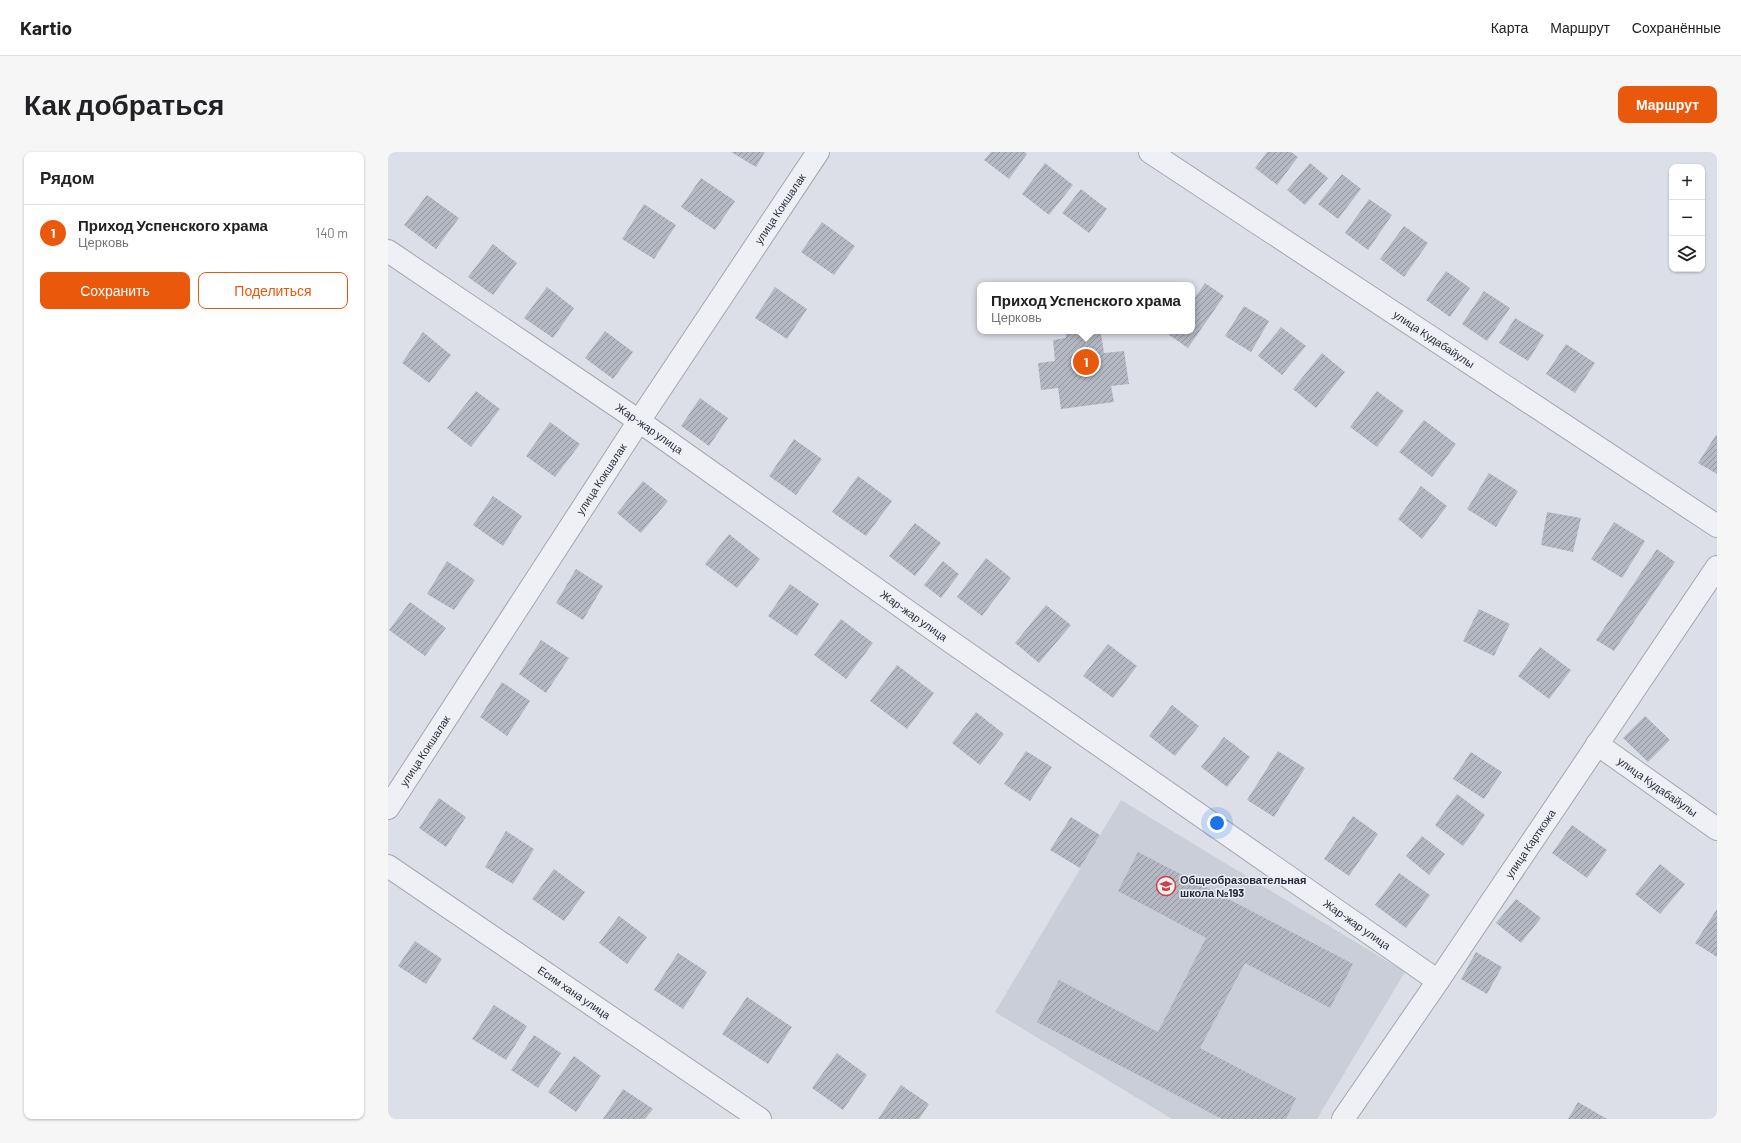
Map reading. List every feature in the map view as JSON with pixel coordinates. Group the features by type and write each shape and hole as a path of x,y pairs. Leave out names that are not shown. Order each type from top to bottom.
{"street":[{"name":"улица Кокшалак","path":"388,808 639,421 818,152"},
{"name":"улица Кудабайулы","path":"1150,152 1717,526"},
{"name":"Жар-жар улица","path":"388,251 639,421 944,637 1438,981"},
{"name":"улица Карткожа","path":"1343,1119 1438,981 1717,567"},
{"name":"улица Кудабайулы","path":"1598,744 1717,829"},
{"name":"Есим хана улица","path":"388,866 760,1119"}],"shaded area":[{"name":"Общеобразовательная школа №193","path":"1121,800 1405,972 1317,1119 1172,1119 995,1012"}],"building":[{"path":"731,152 765,152 756,167"},
{"path":"991,152 1025,152 1027,154 1009,179 984,160"},
{"path":"1267,152 1291,152 1298,157 1277,185 1255,168"},
{"path":"1045,163 1073,185 1049,215 1022,194"},
{"path":"1310,163 1328,178 1305,205 1287,190"},
{"path":"1342,174 1361,189 1338,219 1318,204"},
{"path":"701,178 735,201 715,230 681,207"},
{"path":"1081,189 1107,209 1089,233 1062,213"},
{"path":"427,195 459,218 436,249 404,225"},
{"path":"1369,199 1392,215 1368,250 1345,233"},
{"path":"644,204 676,225 654,259 622,239"},
{"path":"822,222 855,246 834,275 801,252"},
{"path":"1404,226 1428,243 1404,277 1380,259"},
{"path":"493,244 517,263 493,295 468,277"},
{"path":"1446,271 1470,288 1450,317 1426,300"},
{"path":"1205,283 1224,296 1188,348 1169,335 1195,334 1195,298"},
{"path":"547,287 574,308 553,338 524,318"},
{"path":"775,287 807,309 787,339 755,318"},
{"path":"1484,291 1510,308 1487,341 1462,324"},
{"path":"1244,306 1269,321 1251,352 1225,336"},
{"path":"1515,318 1544,335 1528,361 1499,343"},
{"path":"1281,327 1306,346 1282,375 1258,356"},
{"path":"605,331 633,352 613,379 585,358"},
{"path":"423,332 451,355 429,383 402,363"},
{"path":"1066,334 1083,334 1083,336 1101,334 1104,353 1124,351 1129,384 1111,386 1114,402 1061,409 1058,388 1041,390 1038,363 1055,361 1053,340 1066,338"},
{"path":"1566,344 1595,363 1575,393 1546,374"},
{"path":"1322,353 1345,372 1316,408 1293,389"},
{"path":"476,391 500,409 471,447 447,428"},
{"path":"1377,391 1404,411 1377,447 1350,427"},
{"path":"700,398 728,418 709,446 681,426"},
{"path":"1424,420 1456,444 1432,477 1399,452"},
{"path":"550,422 580,444 555,477 526,456"},
{"path":"1717,435 1717,474 1698,463"},
{"path":"794,439 822,459 796,495 769,476"},
{"path":"1489,473 1518,491 1496,527 1467,509"},
{"path":"858,476 892,501 866,536 832,512"},
{"path":"643,481 668,501 641,533 617,513"},
{"path":"1421,486 1447,506 1422,539 1398,519"},
{"path":"493,496 522,516 503,546 473,525"},
{"path":"1547,512 1581,518 1573,552 1541,545"},
{"path":"1614,522 1645,541 1622,578 1591,559"},
{"path":"915,523 941,543 915,576 889,556"},
{"path":"729,534 760,559 737,588 705,564"},
{"path":"1657,549 1675,562 1614,651 1596,640"},
{"path":"986,558 1011,578 982,616 957,597"},
{"path":"447,561 475,580 454,610 427,594"},
{"path":"943,561 959,574 941,598 924,585"},
{"path":"576,569 603,586 583,620 556,603"},
{"path":"790,584 819,604 797,636 768,616"},
{"path":"410,602 446,628 425,656 389,630"},
{"path":"1046,605 1071,625 1039,663 1015,643"},
{"path":"1479,609 1510,624 1494,656 1463,641"},
{"path":"841,619 873,643 846,679 814,655"},
{"path":"541,640 569,658 546,693 519,674"},
{"path":"1108,644 1137,666 1113,698 1083,676"},
{"path":"1540,647 1571,670 1549,699 1518,676"},
{"path":"897,665 934,693 907,729 870,701"},
{"path":"502,682 530,701 507,736 480,717"},
{"path":"1172,705 1199,726 1175,756 1149,736"},
{"path":"976,712 1004,734 980,765 952,743"},
{"path":"1645,716 1670,740 1648,762 1623,738"},
{"path":"1224,737 1250,757 1227,787 1201,767"},
{"path":"1026,751 1052,767 1030,801 1004,784"},
{"path":"1278,751 1305,768 1274,817 1247,800"},
{"path":"1471,752 1502,772 1484,799 1453,779"},
{"path":"1457,794 1485,815 1463,846 1435,825"},
{"path":"439,798 466,817 446,847 419,828"},
{"path":"1353,816 1378,834 1349,876 1324,859"},
{"path":"1071,817 1100,835 1080,868 1050,850"},
{"path":"1572,825 1607,850 1587,878 1552,853"},
{"path":"506,831 534,849 513,884 485,867"},
{"path":"1422,836 1445,854 1429,875 1406,856"},
{"path":"1138,852 1353,964 1330,1008 1245,963 1200,1048 1296,1098 1286,1119 1222,1119 1037,1022 1059,980 1158,1032 1206,938 1118,891"},
{"path":"1660,864 1685,884 1660,914 1635,894"},
{"path":"554,869 585,892 564,921 532,899"},
{"path":"1399,873 1430,895 1406,928 1375,905"},
{"path":"1516,899 1541,918 1521,943 1496,923"},
{"path":"1717,909 1717,957 1695,943"},
{"path":"619,916 647,937 627,964 599,943"},
{"path":"415,941 442,959 426,984 398,966"},
{"path":"1476,952 1502,967 1487,994 1461,979"},
{"path":"678,953 707,972 683,1009 654,990"},
{"path":"747,997 792,1027 768,1064 722,1034"},
{"path":"494,1005 527,1026 506,1060 472,1039"},
{"path":"534,1035 561,1053 538,1088 511,1070"},
{"path":"837,1053 867,1075 843,1110 812,1088"},
{"path":"574,1056 601,1076 576,1112 548,1092"},
{"path":"901,1085 929,1104 919,1119 878,1119"},
{"path":"623,1089 653,1109 645,1119 603,1119"},
{"path":"1578,1102 1607,1119 1568,1119"}],"place":[{"name":"Приход Успенского храма","path":"1086,362"},
{"name":"Общеобразовательная школа №193","path":"1166,886"}]}
